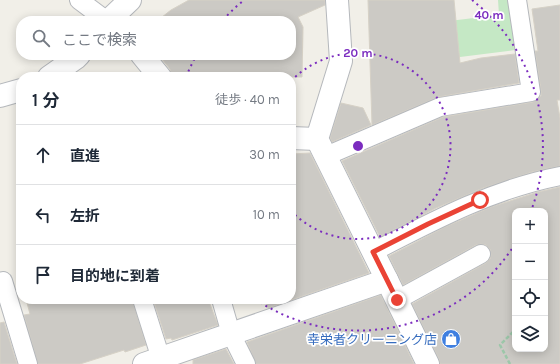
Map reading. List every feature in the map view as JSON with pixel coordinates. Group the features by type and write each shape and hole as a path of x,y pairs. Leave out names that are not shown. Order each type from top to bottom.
{"street":[{"path":"114,16 130,0"},
{"path":"337,0 341,61 321,148 428,364"},
{"path":"56,72 73,60"},
{"path":"146,60 156,72"},
{"path":"0,96 16,91"},
{"path":"296,140 321,148"},
{"path":"153,361 387,280"}],"lane":[{"path":"79,0 104,16"},
{"path":"321,148 440,107 531,92 517,0"},
{"path":"373,252 480,200 537,180 560,176"},
{"path":"397,300 481,254"},
{"path":"3,281 28,364"},
{"path":"143,304 153,361"},
{"path":"222,304 232,334 246,364"}],"path":[{"path":"510,364 500,345 512,333"}],"green space":[{"path":"498,0 509,0 515,50 452,58 449,21 499,15"}],"building":[{"path":"189,0 325,0 325,5 298,17 303,27 302,77 296,77 296,72 171,72 163,60 296,60 296,16 163,16"},
{"path":"368,0 454,0 460,63 481,58 515,54 519,83 438,97 372,125"},
{"path":"560,5 560,100 557,100 560,118 560,166 532,172 483,188 436,208 380,237 342,161 443,117 533,102 537,100 541,96 541,90 535,51 538,51 532,9"},
{"path":"341,103 363,108 371,125 332,142 330,138"},
{"path":"310,153 369,273 296,298 296,154"},
{"path":"560,187 560,364 440,364 439,359 412,304 486,263 490,259 490,249 486,245 476,245 403,285 389,256 445,227 491,207 538,192"},
{"path":"381,295 414,364 256,364 247,342"},
{"path":"27,304 134,304 146,345 125,352 124,350 80,364 38,364 24,315 30,314"},
{"path":"155,304 210,304 218,325 172,340 171,338 166,339"},
{"path":"267,304 280,304 268,308"},
{"path":"4,322 17,364 0,364 0,323"},
{"path":"226,349 234,364 193,364 193,360"}],"place":[{"name":"幸栄者クリーニング店","path":"451,339"}],"route":[{"path":"397,300 373,252 480,200"}]}
